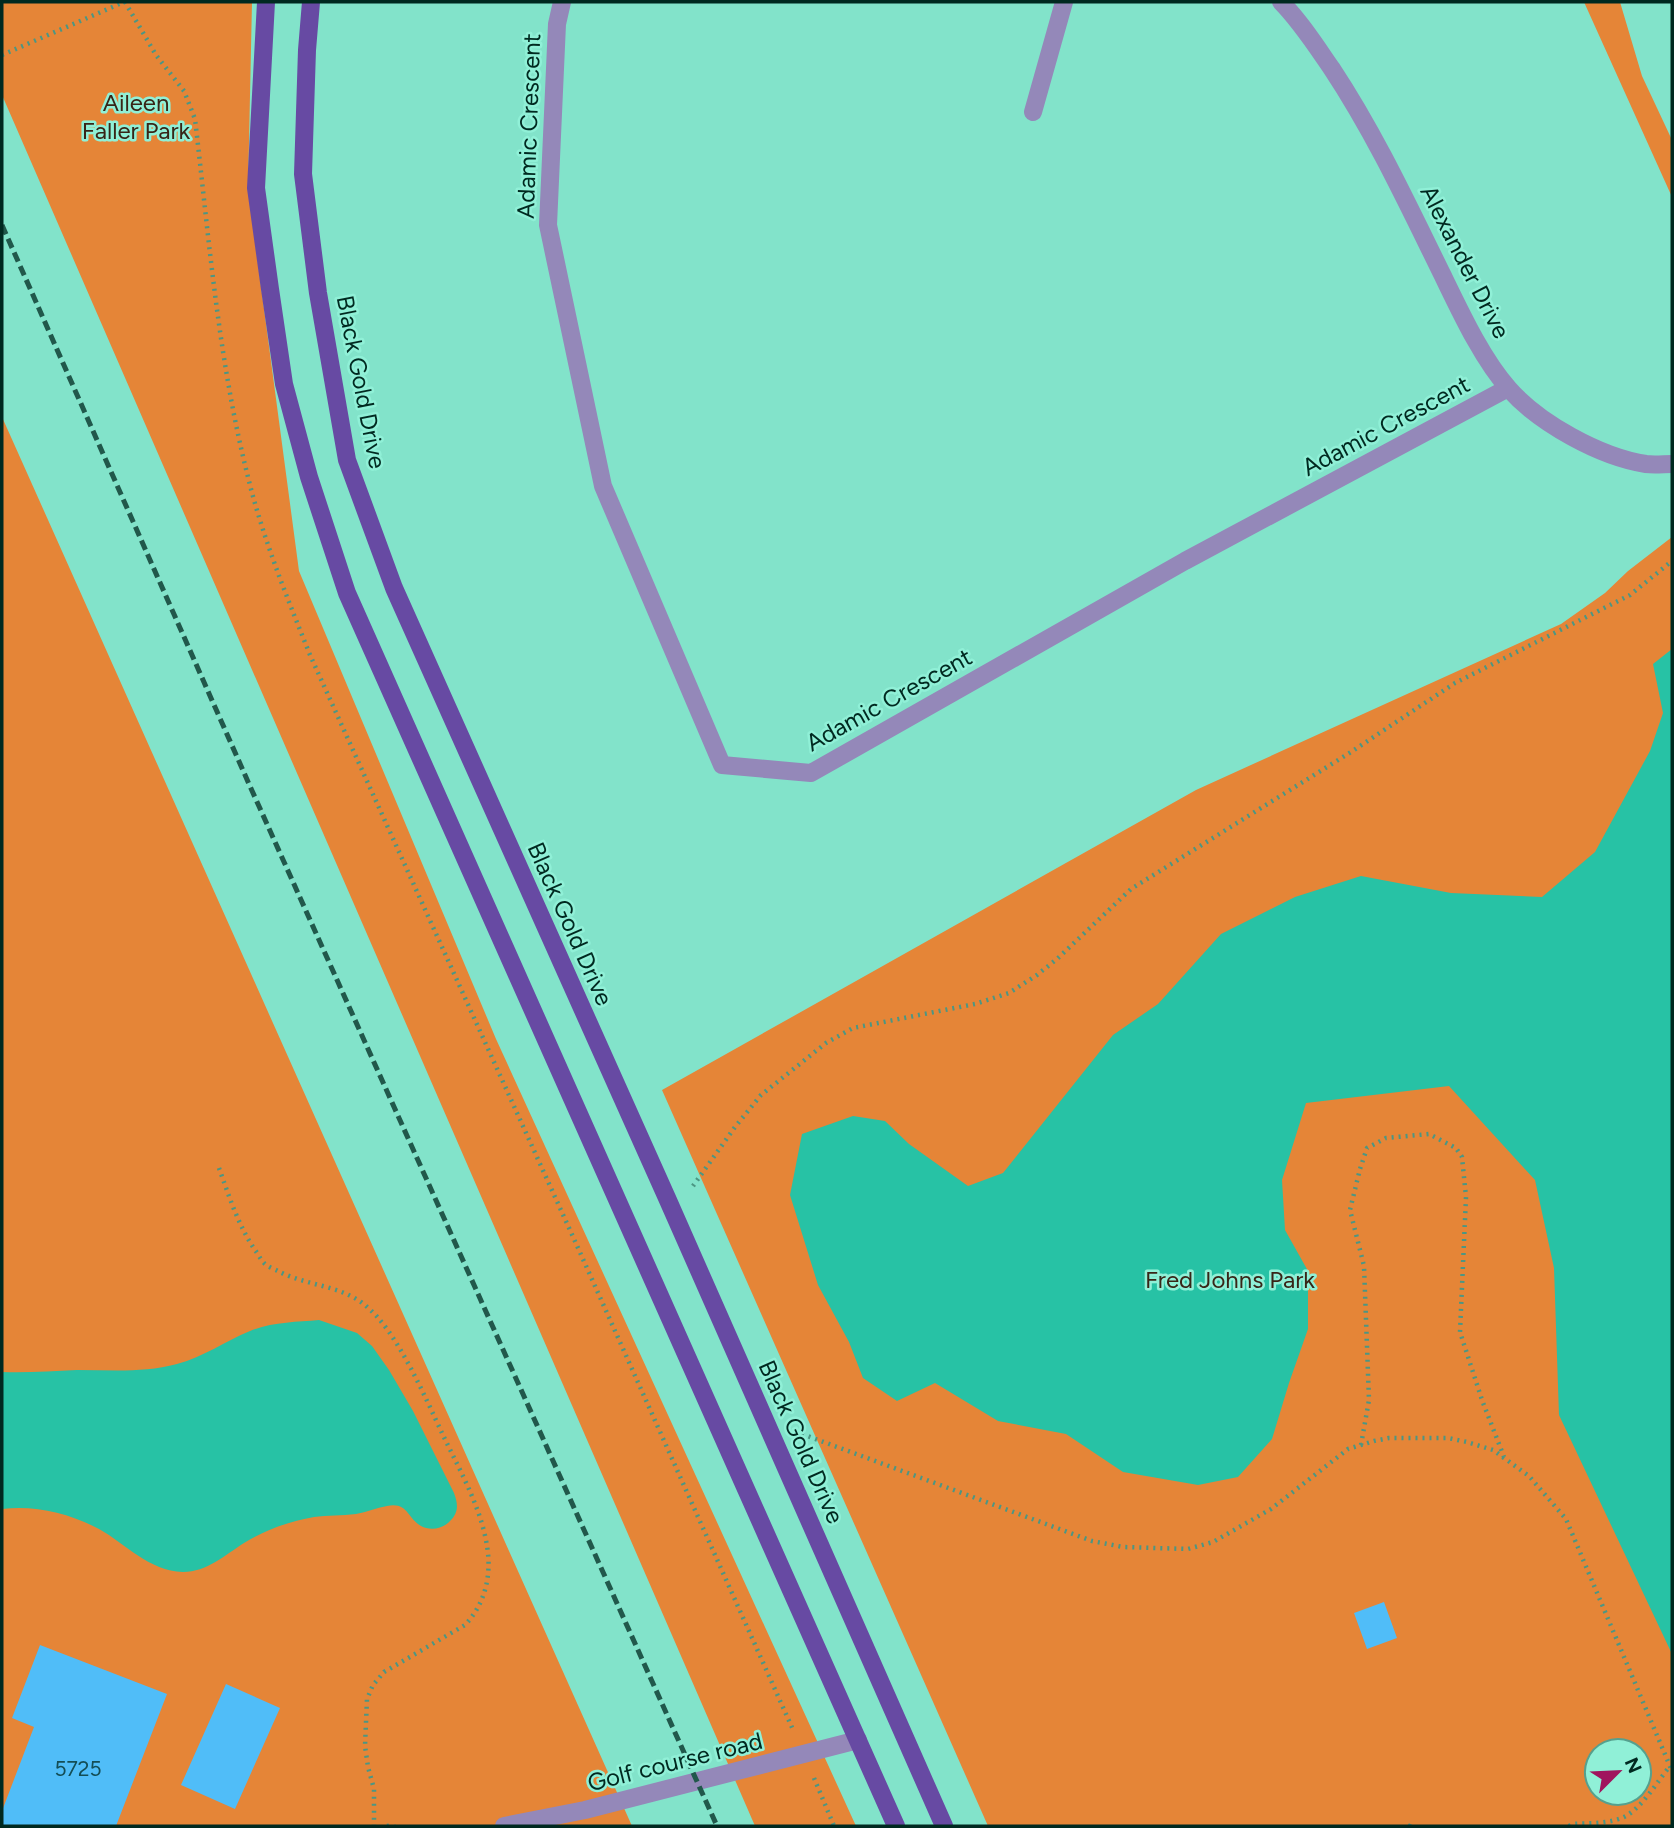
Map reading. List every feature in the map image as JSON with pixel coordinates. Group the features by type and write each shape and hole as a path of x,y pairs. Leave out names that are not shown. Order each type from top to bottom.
{"main road":[{"path":"266,2 256,188 284,384 309,477 342,580 896,1826"},
{"name":"Black Gold Drive","path":"311,2 303,174 318,293 347,460 394,587 944,1826"}],"street":[{"name":"Adamic Crescent","path":"562,2 557,24 548,225 603,486 722,765 811,773 1185,561 1508,388"},
{"path":"1033,112 1064,2"},
{"name":"Alexander Drive","path":"1281,2 1319,50 1347,93 1381,151 1481,350 1508,388 1542,419 1575,439 1637,462 1672,464"},
{"name":"Golf course road","path":"504,1826 585,1810 858,1740"}],"path":[{"path":"2,55 124,2 156,55 184,91 195,119 222,350 234,420 247,476 273,561 310,655 575,1239 805,1754 834,1826"},
{"path":"693,1186 761,1095 826,1043 853,1028 975,1004 1009,993 1057,959 1131,889 1352,751 1455,683 1630,595 1672,561"},
{"path":"1361,1445 1368,1400 1364,1266 1350,1210 1367,1148 1386,1138 1429,1134 1456,1147 1462,1157 1466,1197 1460,1332 1482,1400 1505,1458"},
{"path":"219,1168 248,1240 264,1264 287,1276 343,1292 366,1306 389,1332 422,1390 467,1485 482,1525 487,1547 488,1573 484,1595 475,1614 465,1625 384,1672 373,1685 367,1699 365,1746 374,1789 374,1826"},
{"path":"802,1434 1092,1541 1124,1547 1188,1549 1213,1542 1261,1515 1348,1449 1388,1438 1448,1438 1493,1450 1529,1476 1566,1519 1671,1768 1626,1816 1569,1826"},
{"path":"387,1826 394,1826"}],"green space":[{"name":"Aileen Faller Park","path":"2,2 252,2 248,189 299,571 496,1039 856,1826 755,1826 2,95"},
{"path":"1584,2 1620,2 1642,76 1672,140 1672,197"},
{"path":"2,417 632,1826 2,1826"},
{"name":"Fred Johns Park","path":"1672,537 1672,1826 988,1826 662,1090 1196,790 1561,624 1605,593 1628,571"}],"shaded area":[{"path":"1672,649 1672,1654 1559,1415 1554,1268 1535,1180 1449,1086 1306,1103 1282,1180 1285,1230 1308,1271 1308,1329 1272,1439 1238,1477 1198,1485 1123,1472 1066,1434 998,1421 935,1383 897,1401 863,1378 849,1342 818,1285 790,1195 802,1134 853,1116 885,1121 909,1144 968,1186 1003,1173 1113,1035 1158,1004 1221,934 1295,897 1361,876 1451,893 1542,897 1595,852 1650,751 1663,713 1653,664"},
{"path":"319,1320 357,1333 372,1346 389,1370 454,1493 456,1511 444,1526 425,1528 416,1523 403,1508 394,1505 356,1514 314,1517 269,1530 208,1566 183,1572 159,1567 99,1529 76,1519 39,1509 2,1509 2,1372 165,1367 196,1357 258,1328"}],"building":[{"path":"1384,1602 1397,1638 1367,1649 1354,1613"},
{"path":"40,1645 167,1694 116,1826 2,1826 2,1811 34,1727 12,1718"},
{"path":"226,1684 280,1708 235,1809 181,1785"}],"railway":[{"path":"2,225 249,784 717,1826"}]}
